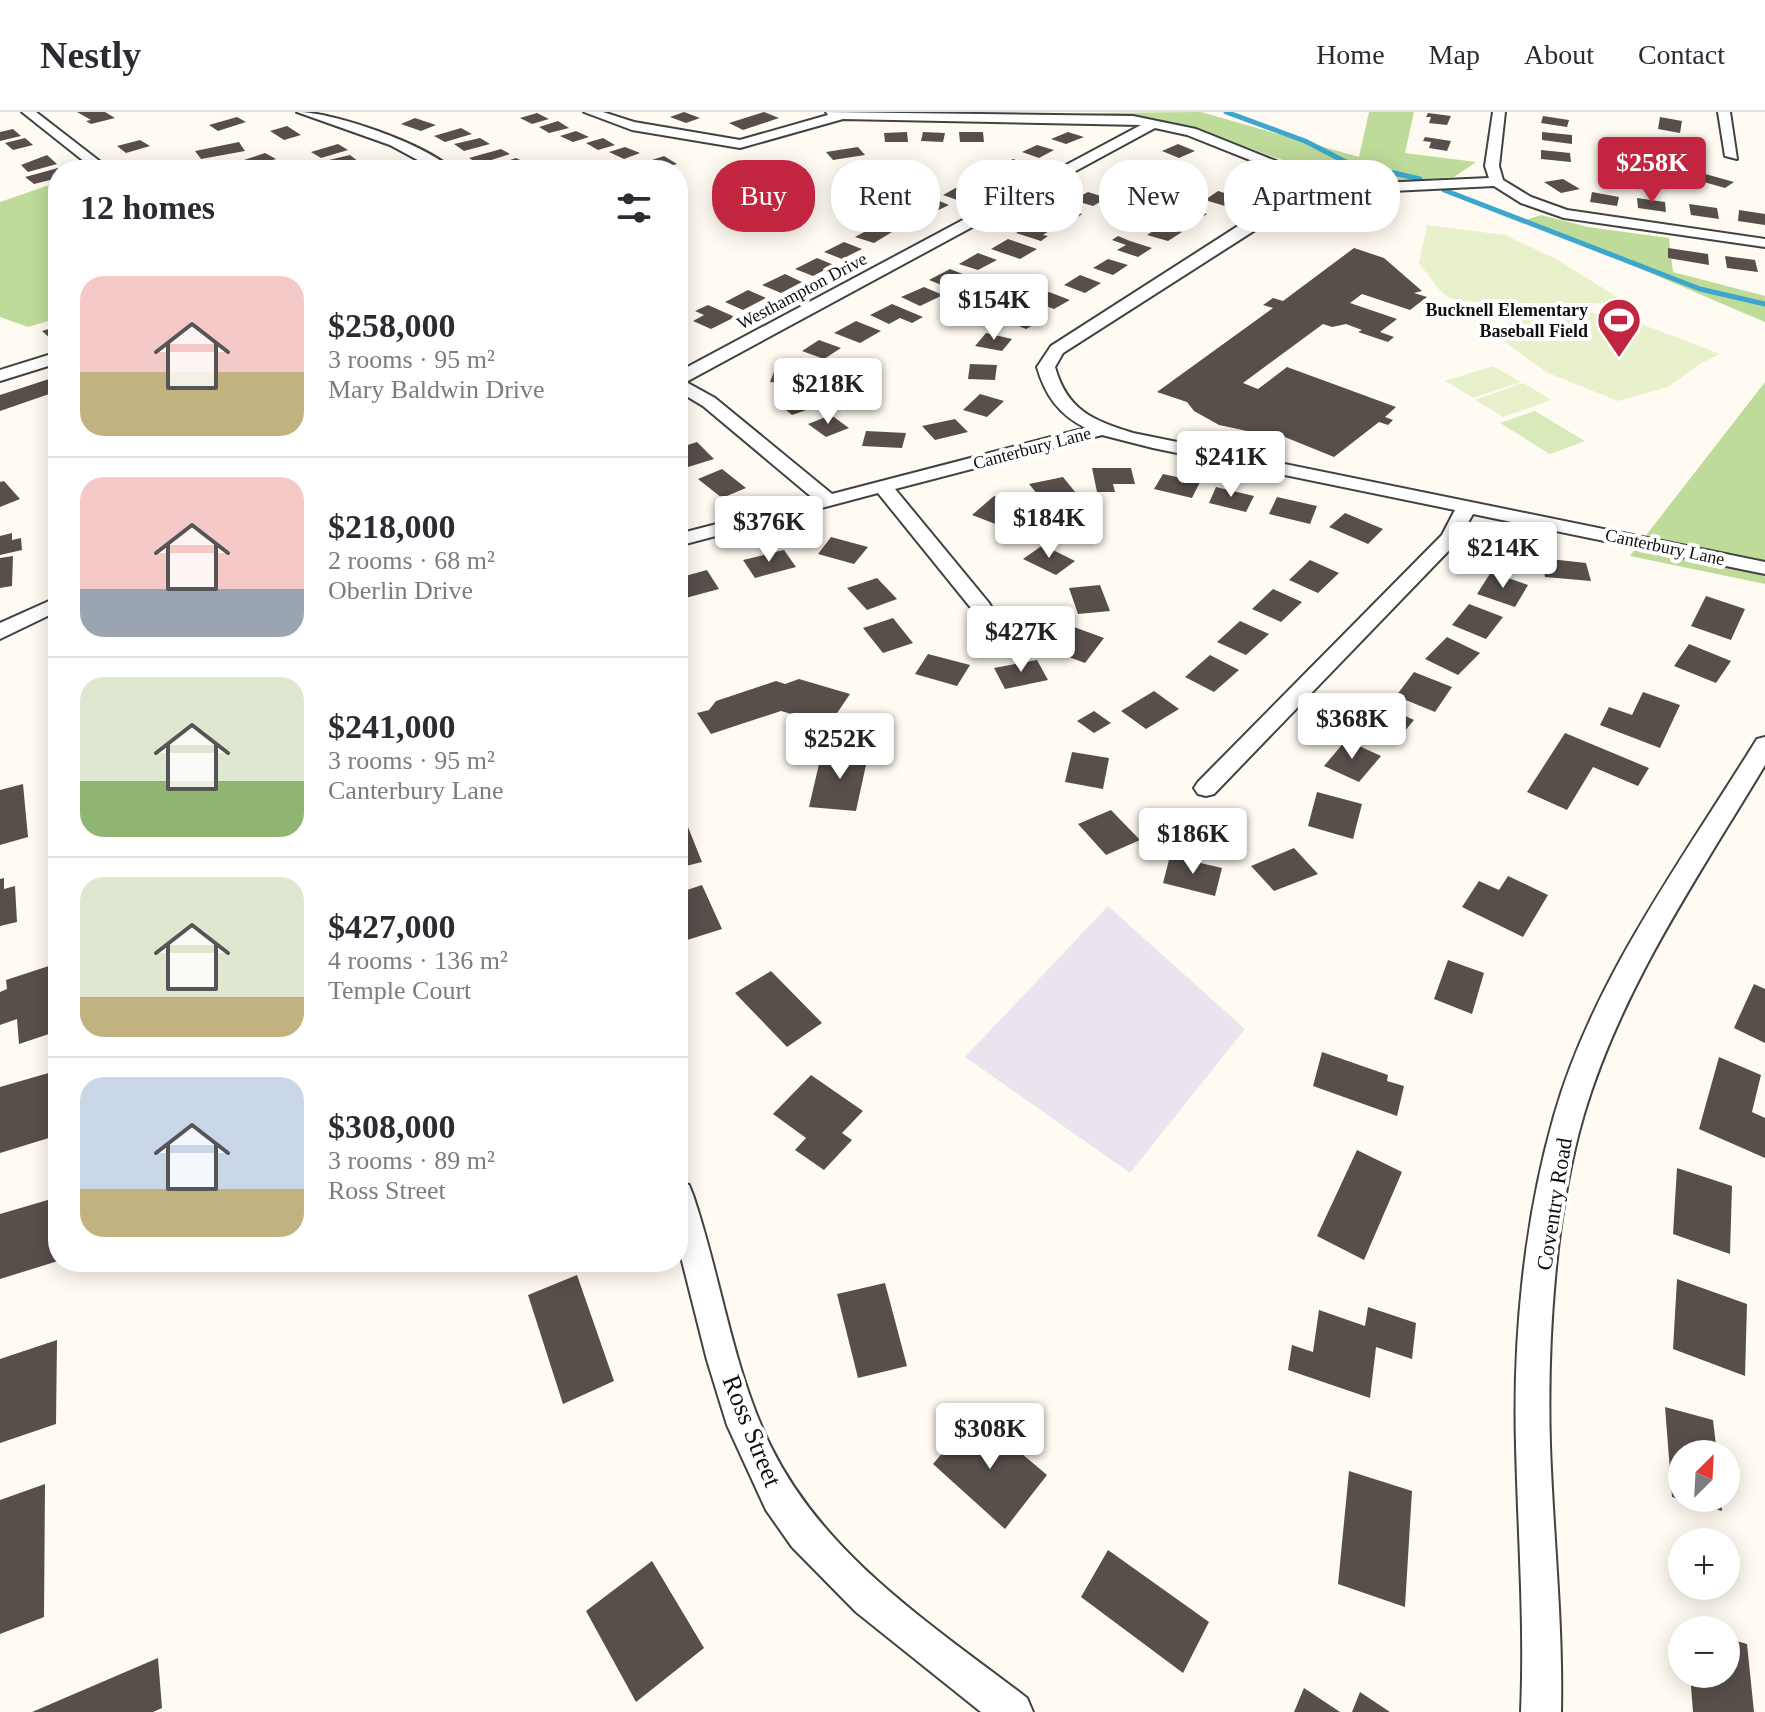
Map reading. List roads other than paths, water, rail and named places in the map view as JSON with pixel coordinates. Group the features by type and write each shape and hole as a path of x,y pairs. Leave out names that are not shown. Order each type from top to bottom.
{"street":[{"path":"28,112 91,160"},
{"path":"303,112 388,139 427,160"},
{"path":"590,112 632,126 742,150 837,114 1108,117 1155,123 1191,132 1261,160"},
{"path":"1497,182 1492,166 1499,112"},
{"path":"1724,112 1732,156"},
{"name":"Westhampton Drive","path":"688,377 1155,123"},
{"path":"1400,187 1497,182 1526,200 1564,214 1765,243"},
{"path":"1103,429 1079,419 1050,383 1046,367 1057,350 1239,232"},
{"path":"0,376 48,360"},
{"path":"688,388 709,402 829,501"},
{"name":"Canterbury Lane","path":"688,537 1103,429 1765,568"},
{"path":"883,487 982,608"},
{"path":"1206,788 1450,538 1467,506"},
{"path":"0,632 48,608"},
{"name":"Coventry Road","path":"1541,1712 1543,1658 1533,1443 1535,1336 1549,1206 1569,1115 1600,1030 1625,976 1765,745"},
{"name":"Ross Street","path":"688,1231 737,1406 756,1457 774,1490 814,1546 867,1595 1013,1712"}],"waterway":[{"path":"1226,112 1305,141 1346,162 1420,179"},
{"path":"1444,190 1700,289 1765,304"}],"place":[{"name":"Bucknell Elementary Baseball Field","path":"1619,359"}]}
